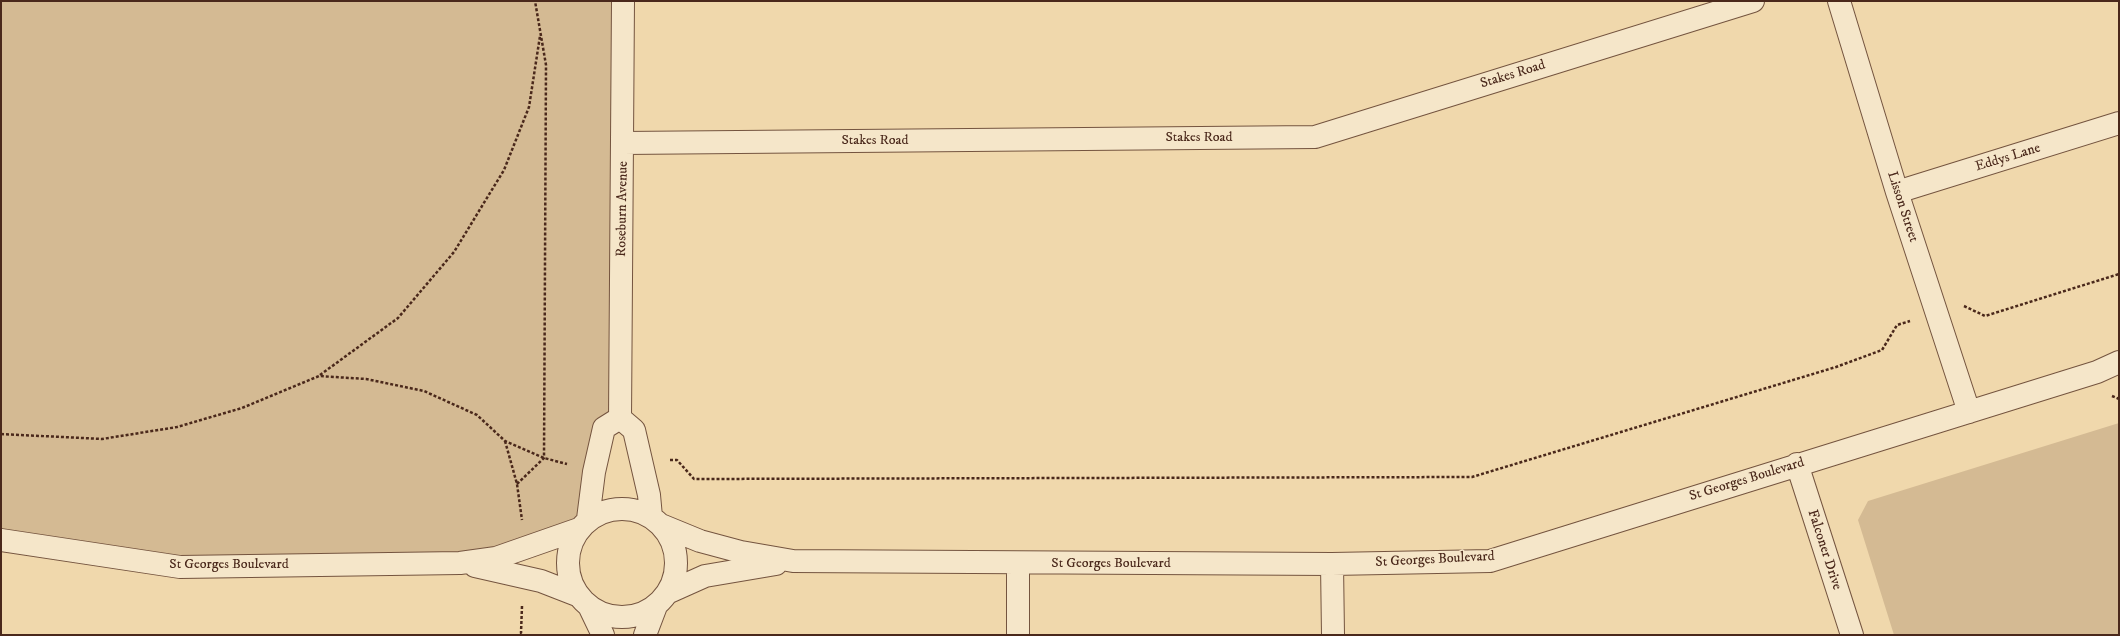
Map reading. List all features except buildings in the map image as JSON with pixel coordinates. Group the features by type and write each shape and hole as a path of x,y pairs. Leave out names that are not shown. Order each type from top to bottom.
{"street":[{"name":"Roseburn Avenue","path":"620,418 623,1"},
{"name":"Stakes Road","path":"623,143 1315,137 1753,1"},
{"name":"Lisson Street","path":"1839,1 1897,192 1969,412"},
{"name":"Eddys Lane","path":"1897,192 2119,123"},
{"name":"St Georges Boulevard","path":"2097,372 2119,362"},
{"name":"St Georges Boulevard","path":"656,521 700,541 741,552 793,561 1332,564 1490,561 1797,464 2097,372 2119,368"},
{"path":"603,635 584,601 569,579 567,562 570,545 584,524 604,428 620,418 634,430 648,495 656,521 671,541 676,558 675,577 662,599 645,635"},
{"name":"Falconer Drive","path":"1797,464 1852,635"},
{"path":"584,524 610,510 622,509 628,509 656,521"},
{"name":"St Georges Boulevard","path":"1,540 180,567 460,563 496,558 584,524"},
{"name":"St Georges Boulevard","path":"662,599 705,576 793,561"},
{"name":"St Georges Boulevard","path":"460,563 541,581 584,601"},
{"path":"1018,563 1018,635"},
{"path":"1332,564 1333,635"},
{"path":"584,601 606,615 623,618 640,615 662,599"}],"path":[{"path":"517,484 544,458 546,65 535,1"},
{"path":"1,435 102,439 177,428 242,408 319,376 398,318 454,252 504,170 529,107 540,33"},
{"path":"641,464 677,460 694,479 1472,477 1836,367 1882,350 1897,325 1960,305 1986,316 2119,274"},
{"path":"319,376 366,379 424,391 477,415 505,441 544,458 594,472"}],"shaded area":[{"path":"1,1 623,1 620,418 604,428 588,519 496,558 180,567 1,540"},
{"path":"2119,423 2119,635 1894,635 1858,520 1868,501"}]}
